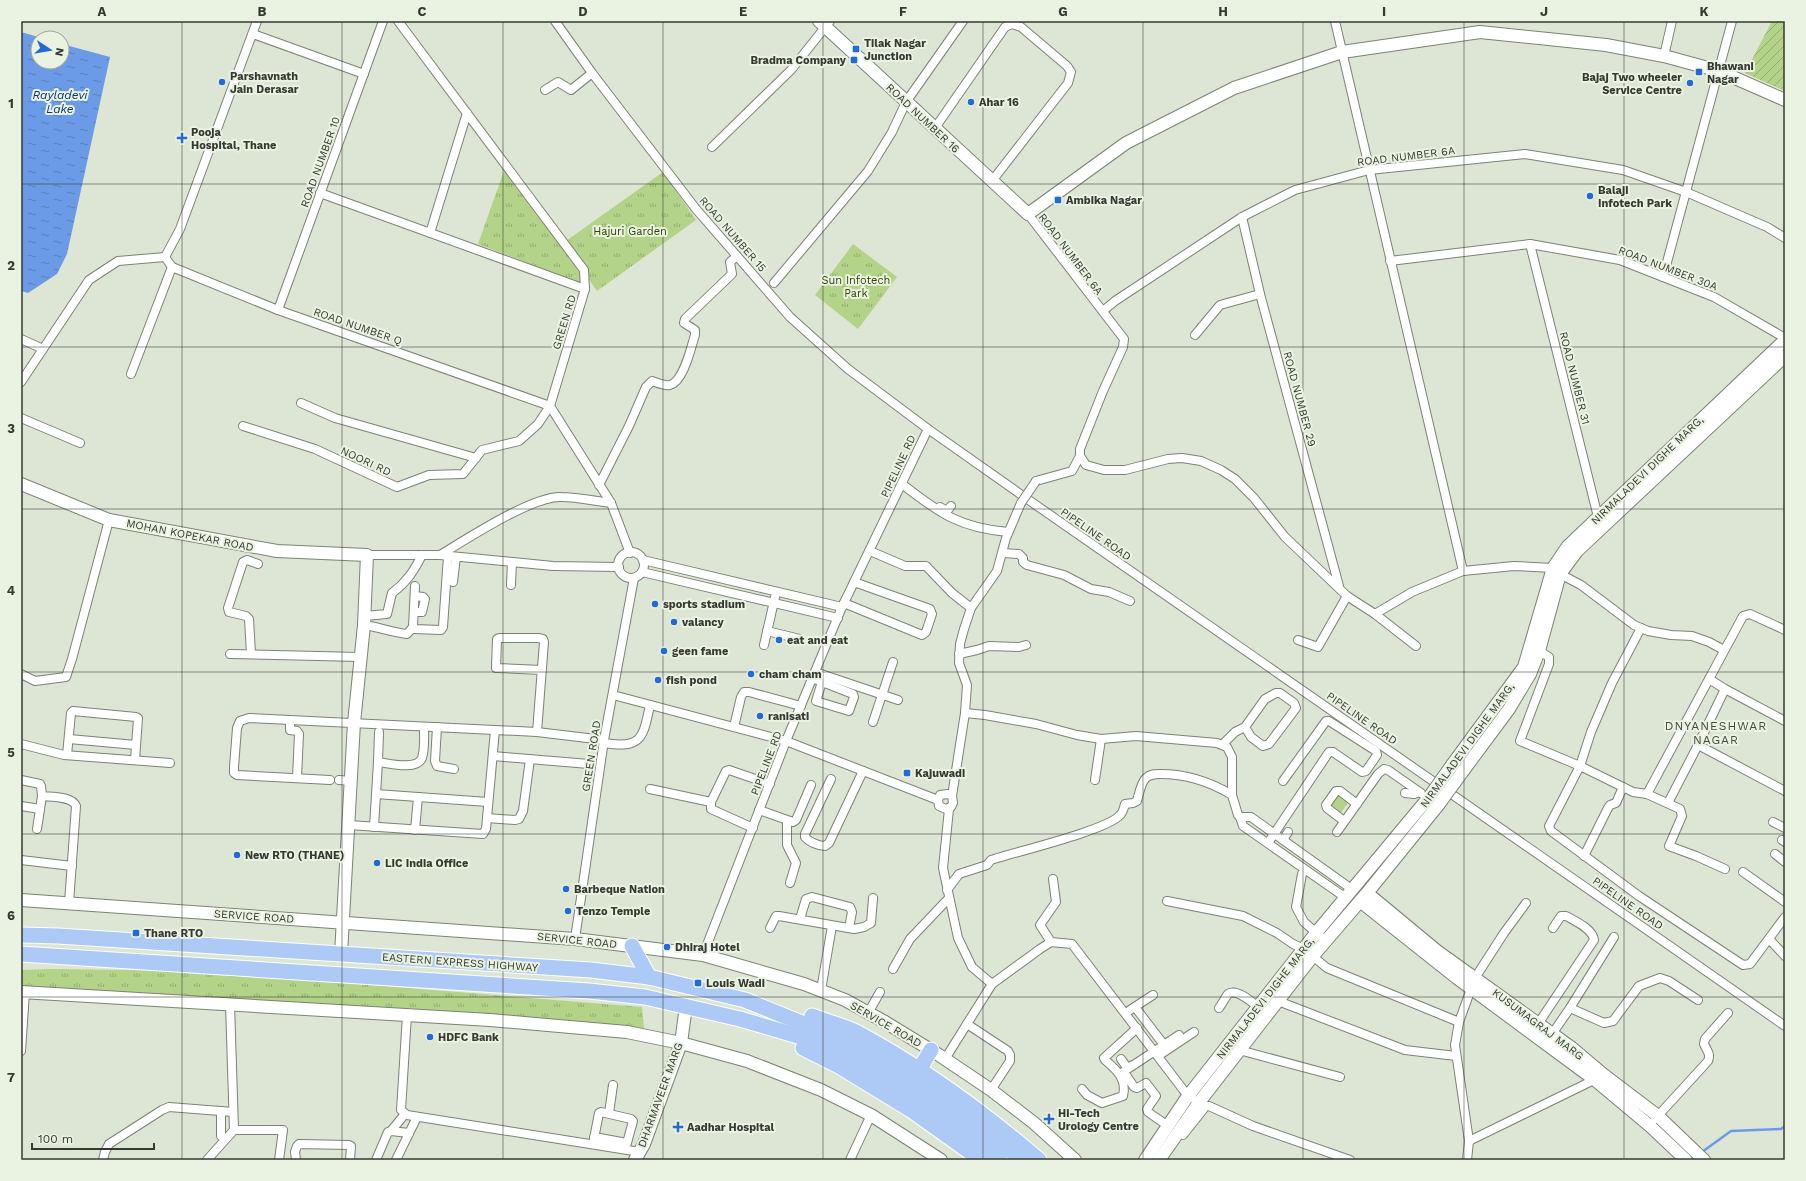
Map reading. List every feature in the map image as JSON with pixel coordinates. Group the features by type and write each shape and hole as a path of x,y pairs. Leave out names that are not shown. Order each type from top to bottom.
{"highway":[{"path":"21,928 58,936"},
{"path":"21,935 58,936"},
{"name":"EASTERN EXPRESS HIGHWAY","path":"58,936 590,970 648,977 745,1000 848,1049"},
{"path":"632,946 648,977"},
{"path":"21,954 56,956"},
{"name":"EASTERN EXPRESS HIGHWAY","path":"56,956 589,991 645,997 740,1019 848,1049"},
{"path":"21,959 56,956"},
{"path":"745,1000 805,1014 857,1032 919,1070 996,1123 1039,1160"},
{"path":"740,1019 839,1066 911,1110 981,1160"},
{"path":"848,1049 981,1144 999,1160"},
{"path":"848,1049 925,1088 989,1133 1021,1160"},
{"path":"919,1070 931,1050"}],"street":[{"path":"165,258 180,230 257,21"},
{"name":"ROAD NUMBER 10","path":"278,310 383,21"},
{"name":"GREEN RD","path":"398,21 584,270 585,289 550,406"},
{"name":"ROAD NUMBER 15","path":"555,21 592,73 696,209 790,317 842,364 928,429"},
{"path":"774,283 868,172 892,132 906,102 963,21"},
{"path":"1335,21 1463,571"},
{"path":"1664,56 1672,21"},
{"path":"1663,277 1732,21"},
{"path":"712,147 792,70 825,23"},
{"name":"ROAD NUMBER 16","path":"825,23 906,102 1028,214"},
{"path":"935,128 1005,26 1012,24 1021,27 1067,66 1071,72 1068,83 992,181"},
{"path":"1028,214 1126,143 1234,88 1342,52 1481,26 1606,45 1664,56 1719,71 1785,100"},
{"path":"253,34 364,74"},
{"path":"545,90 558,82 571,90 592,73"},
{"path":"430,233 467,113"},
{"name":"ROAD NUMBER 6A","path":"1028,214 1103,311 1115,301 1242,217 1295,190 1369,170 1525,154 1623,170 1686,192 1767,227 1785,238"},
{"path":"320,193 585,289"},
{"name":"ROAD NUMBER 29","path":"1242,217 1260,294 1339,586"},
{"name":"ROAD NUMBER 30A","path":"1390,261 1530,244 1620,260 1714,297 1785,339"},
{"name":"ROAD NUMBER 31","path":"1530,244 1598,517"},
{"path":"599,485 629,426 646,387 652,381 665,386 672,384 684,369 695,334 695,330 684,323 685,320 732,274 730,262 737,256"},
{"path":"131,374 172,267 165,258"},
{"path":"21,382 89,280 118,261 165,258"},
{"name":"ROAD NUMBER Q","path":"172,267 278,310 550,406"},
{"path":"1195,335 1220,305 1260,294"},
{"path":"992,984 972,967 958,938 943,868 949,808 953,803 952,796 965,713 966,685 959,663 959,654 964,629 971,608 997,571 1008,532 1022,503 1036,481 1072,472 1080,456 1080,449 1087,430 1125,343 1122,335 1103,311"},
{"path":"21,339 43,349"},
{"name":"NIRMALADEVI DIGHE MARG,","path":"1145,1160 1188,1096 1263,1011 1321,937 1350,894 1419,809 1426,795 1452,765 1524,667 1556,571 1568,546 1785,339"},
{"name":"NIRMALADEVI DIGHE MARG,","path":"1321,937 1363,897 1430,817 1509,709 1530,674 1539,651 1556,571 1785,356"},
{"path":"301,403 335,418 476,458"},
{"path":"550,406 610,503 630,553"},
{"name":"NOORI RD","path":"243,426 315,449 397,487 429,475 463,474 482,450 519,441 538,424 550,406"},
{"path":"21,418 80,443"},
{"name":"PIPELINE RD","path":"703,955 786,741 843,605 928,429"},
{"name":"PIPELINE ROAD","path":"928,429 1785,1026"},
{"path":"1080,456 1086,465 1104,470 1125,470 1168,459 1182,458 1201,461 1221,470 1235,480 1254,498 1285,537 1339,586 1347,596 1374,614 1416,646"},
{"name":"MOHAN KOPEKAR ROAD","path":"21,484 109,520 277,551 367,555"},
{"path":"902,484 934,508 953,519 969,526 986,530 1008,532"},
{"path":"448,556 513,513 544,500 561,497 610,503"},
{"path":"934,508 937,506 947,511 951,506"},
{"path":"21,674 35,681 66,677 109,520"},
{"path":"870,551 905,566 926,566 952,594 971,608"},
{"path":"630,553 638,554 643,560 644,569 639,576 634,578 623,575 619,567 619,563 623,556 630,553"},
{"path":"1003,553 1019,554 1023,558 1023,562 1027,565 1064,575 1091,588 1109,592 1130,601"},
{"path":"341,954 349,825 345,781 354,723 364,621 367,555 448,556 553,566 619,567"},
{"path":"364,621 387,614 392,593 412,574 422,555"},
{"path":"448,556 453,582"},
{"path":"414,627 441,630 443,627 448,556"},
{"path":"251,654 249,619 246,616 229,612 228,608 243,562 247,560 258,564"},
{"path":"643,560 843,605 922,635 926,632 932,614 930,609 854,582"},
{"path":"511,584 512,562"},
{"path":"1374,614 1412,592 1463,571 1514,566 1556,571 1581,585 1634,625 1648,631 1671,635 1692,636 1709,642 1724,650"},
{"path":"642,572 838,618"},
{"name":"GREEN ROAD","path":"575,939 604,742 634,578"},
{"path":"364,621 382,624 390,632 407,634 414,627 415,586"},
{"path":"764,645 776,591"},
{"path":"1298,640 1318,647 1347,596"},
{"path":"1647,794 1743,616 1750,614 1785,630"},
{"path":"1641,628 1612,683 1591,732 1580,766 1549,826 1550,831 1638,896 1675,919 1739,964 1750,964 1785,917"},
{"path":"767,630 800,639"},
{"path":"537,732 542,670 544,642 542,639 499,638 496,640 496,668 542,670"},
{"path":"959,654 990,646 1026,645"},
{"path":"1539,651 1549,657 1549,664 1520,741 1580,766 1623,788 1633,792 1647,794 1680,809 1682,816 1669,846 1724,869"},
{"path":"230,654 360,657"},
{"path":"873,722 893,662"},
{"path":"814,675 822,682 853,694 854,697 848,711 816,701 822,682"},
{"path":"814,675 898,700"},
{"path":"1709,679 1785,721"},
{"path":"1668,803 1725,689"},
{"path":"734,727 744,692 801,706"},
{"path":"1222,745 1235,732 1245,727 1265,698 1276,693 1280,693 1294,703 1296,708 1269,744 1263,746 1250,737 1245,727"},
{"path":"613,695 786,741 938,800"},
{"path":"330,780 237,775 234,773 236,728 240,721 249,718 537,732 627,746 639,738 645,725 650,705"},
{"path":"67,755 71,713 73,711 138,718 139,721 135,760"},
{"path":"965,713 985,714 1101,739 1136,736 1217,743 1227,747 1232,756 1232,795 1243,826 1350,894"},
{"path":"290,720 290,730 297,731 299,734 297,778"},
{"path":"1279,837 1329,752 1333,752 1362,772 1366,771 1377,755 1376,751 1329,721 1326,721 1283,781"},
{"path":"378,762 412,766 418,764 422,758 424,726"},
{"path":"437,727 435,762 437,766 454,769"},
{"path":"349,825 480,835 486,829 495,730"},
{"path":"1478,730 1487,739"},
{"path":"374,827 379,732"},
{"path":"69,739 136,744"},
{"path":"1095,780 1101,739"},
{"path":"21,744 67,755 170,763"},
{"path":"1698,745 1785,791"},
{"path":"493,756 589,764"},
{"path":"487,818 520,819 523,811 530,759"},
{"path":"1337,832 1384,769 1388,770 1426,795"},
{"path":"753,828 711,810 711,802 726,771 729,770 770,784"},
{"path":"831,779 805,837 821,846 825,846 829,843 862,771"},
{"path":"893,969 910,940 948,894 959,874 987,865 992,860 1087,832 1112,821 1120,815 1125,804 1137,801 1144,779 1150,774 1171,774 1196,778 1215,785 1232,795"},
{"path":"21,780 40,784 42,786 37,829"},
{"path":"759,810 793,822 796,820 811,786"},
{"path":"1584,856 1608,808 1610,805 1616,804 1623,788"},
{"path":"650,789 711,802"},
{"path":"1344,821 1327,808 1326,805 1336,791 1340,791 1357,804"},
{"path":"949,808 942,809 939,806 938,800 940,795 944,793 952,796"},
{"path":"1405,793 1426,795"},
{"path":"376,794 488,802"},
{"path":"42,796 75,802 76,806 69,903"},
{"path":"415,830 418,797"},
{"path":"21,806 40,809"},
{"path":"1419,809 1430,817"},
{"path":"1240,817 1251,817 1279,837 1350,894"},
{"path":"787,821 787,845 796,863 790,883"},
{"path":"1773,822 1785,828"},
{"path":"1268,843 1279,837 1287,830"},
{"path":"1775,854 1785,862"},
{"path":"21,860 72,866"},
{"path":"1743,872 1785,902"},
{"path":"1302,874 1296,907 1304,922 1321,937"},
{"path":"1051,942 1040,925 1056,902 1053,879"},
{"path":"800,919 806,899 812,897 850,907 852,912 849,928"},
{"name":"KUSUMAGRAJ MARG","path":"1363,897 1437,950 1473,983 1535,1028 1549,1038 1572,1048 1599,1078 1686,1160"},
{"path":"770,928 776,916 800,919 832,926 849,928 864,927 872,923 873,898"},
{"name":"SERVICE ROAD","path":"21,900 575,939 703,955 804,984 845,1000 931,1050 990,1090 1034,1123 1075,1160"},
{"path":"1168,901 1243,916 1277,933 1308,953 1327,968 1459,1022"},
{"path":"1467,1160 1469,1141 1455,1045 1459,1022 1473,983 1504,932 1526,903"},
{"path":"1535,1028 1594,940 1594,935 1566,916 1561,916 1553,928"},
{"path":"821,990 832,926"},
{"path":"1549,1038 1570,1008 1614,937"},
{"path":"1769,939 1785,956"},
{"path":"945,1059 992,984 1051,942 1072,944 1188,1096 1200,1101"},
{"name":"NIRMALADEVI DIGHE MARG,","path":"1159,1160 1200,1101 1239,1050 1263,1011 1278,1001 1308,953"},
{"path":"1570,1008 1604,1024 1612,1021 1640,986 1660,978 1669,981 1698,1000"},
{"path":"21,1050 23,992 490,1020 627,1032 681,1043 747,1061 821,1090 871,1115 941,1160"},
{"path":"868,1013 880,992"},
{"path":"1219,1008 1228,994 1232,992 1239,993 1263,1011"},
{"path":"1126,1013 1153,995"},
{"path":"1278,1001 1405,1050 1456,1056"},
{"path":"207,1160 234,1130 230,1004"},
{"name":"DHARMAVEER MARG","path":"637,1156 681,1043 686,1006"},
{"path":"1135,1007 1164,1045"},
{"path":"1650,1126 1708,1061 1710,1057 1704,1044 1704,1039 1728,1013"},
{"path":"407,1015 401,1110 405,1114 417,1117 594,1141 627,1143 633,1121 631,1119 601,1112 599,1114 594,1141"},
{"path":"966,1024 1008,1051 1010,1055 1010,1061 990,1090"},
{"path":"1126,1070 1105,1060 1104,1058 1137,1028"},
{"path":"1082,1090 1087,1095 1102,1103 1123,1096 1126,1070 1138,1060 1139,1056 1154,1051 1194,1032"},
{"path":"1154,1051 1179,1035"},
{"path":"1239,1050 1340,1077"},
{"path":"1121,1059 1126,1066 1126,1070 1134,1087 1137,1088 1146,1083 1156,1096 1147,1109 1148,1112 1168,1126"},
{"path":"1469,1141 1599,1078"},
{"name":"KUSUMAGRAJ MARG","path":"1599,1078 1658,1116 1704,1160"},
{"path":"609,1114 613,1085"},
{"path":"1165,1160 1206,1106 1253,1126 1350,1160"},
{"path":"103,1160 109,1144 162,1110 174,1108 233,1112"},
{"path":"221,1111 221,1136"},
{"path":"376,1160 388,1132 405,1114"},
{"path":"850,1160 871,1115"},
{"path":"396,1160 417,1117"},
{"path":"234,1130 283,1130 279,1160"},
{"path":"391,1130 409,1133"},
{"path":"594,1141 637,1156"},
{"path":"280,1151 296,1156 297,1146 299,1144 348,1145 351,1146 350,1160"}],"green space":[{"path":"1772,21 1785,21 1785,91 1745,73"},
{"path":"505,168 581,274 582,284 478,244"},
{"name":"Hajuri Garden","path":"663,172 696,220 597,291 563,243"},
{"name":"Sun Infotech Park","path":"853,244 897,277 858,329 815,295"},
{"path":"1337,793 1349,801 1341,813 1330,804"},
{"path":"21,970 197,971 642,1007 644,1029 198,998 21,988"}],"water":[{"name":"Rayladevi Lake","path":"21,32 30,35 30,70 70,70 70,46 110,57 67,254 57,274 28,293 21,291"}],"waterway":[{"path":"1702,1152 1731,1131 1781,1129 1785,1126"}],"place":[{"name":"Tilak Nagar Junction","path":"856,49"},
{"name":"Bradma Company","path":"854,60"},
{"name":"Bhawani Nagar","path":"1699,72"},
{"name":"Parshavnath Jain Derasar","path":"222,82"},
{"name":"Bajaj Two wheeler Service Centre","path":"1690,83"},
{"name":"Ahar 16","path":"971,102"},
{"name":"Pooja Hospital, Thane","path":"182,138"},
{"name":"Balaji Infotech Park","path":"1590,196"},
{"name":"Ambika Nagar","path":"1058,200"},
{"name":"sports stadium","path":"655,604"},
{"name":"valancy","path":"674,622"},
{"name":"eat and eat","path":"779,640"},
{"name":"geen fame","path":"664,651"},
{"name":"cham cham","path":"751,674"},
{"name":"fish pond","path":"658,680"},
{"name":"ranisati","path":"760,716"},
{"name":"Kajuwadi","path":"907,773"},
{"name":"New RTO (THANE)","path":"237,855"},
{"name":"LIC India Office","path":"377,863"},
{"name":"Barbeque Nation","path":"566,889"},
{"name":"Tenzo Temple","path":"568,911"},
{"name":"Thane RTO","path":"136,933"},
{"name":"Dhiraj Hotel","path":"667,947"},
{"name":"Louis Wadi","path":"698,983"},
{"name":"HDFC Bank","path":"430,1037"},
{"name":"Hi-Tech Urology Centre","path":"1049,1119"},
{"name":"Aadhar Hospital","path":"678,1127"}],"district":[{"name":"DNYANESHWAR NAGAR","path":"1716,733"}]}
